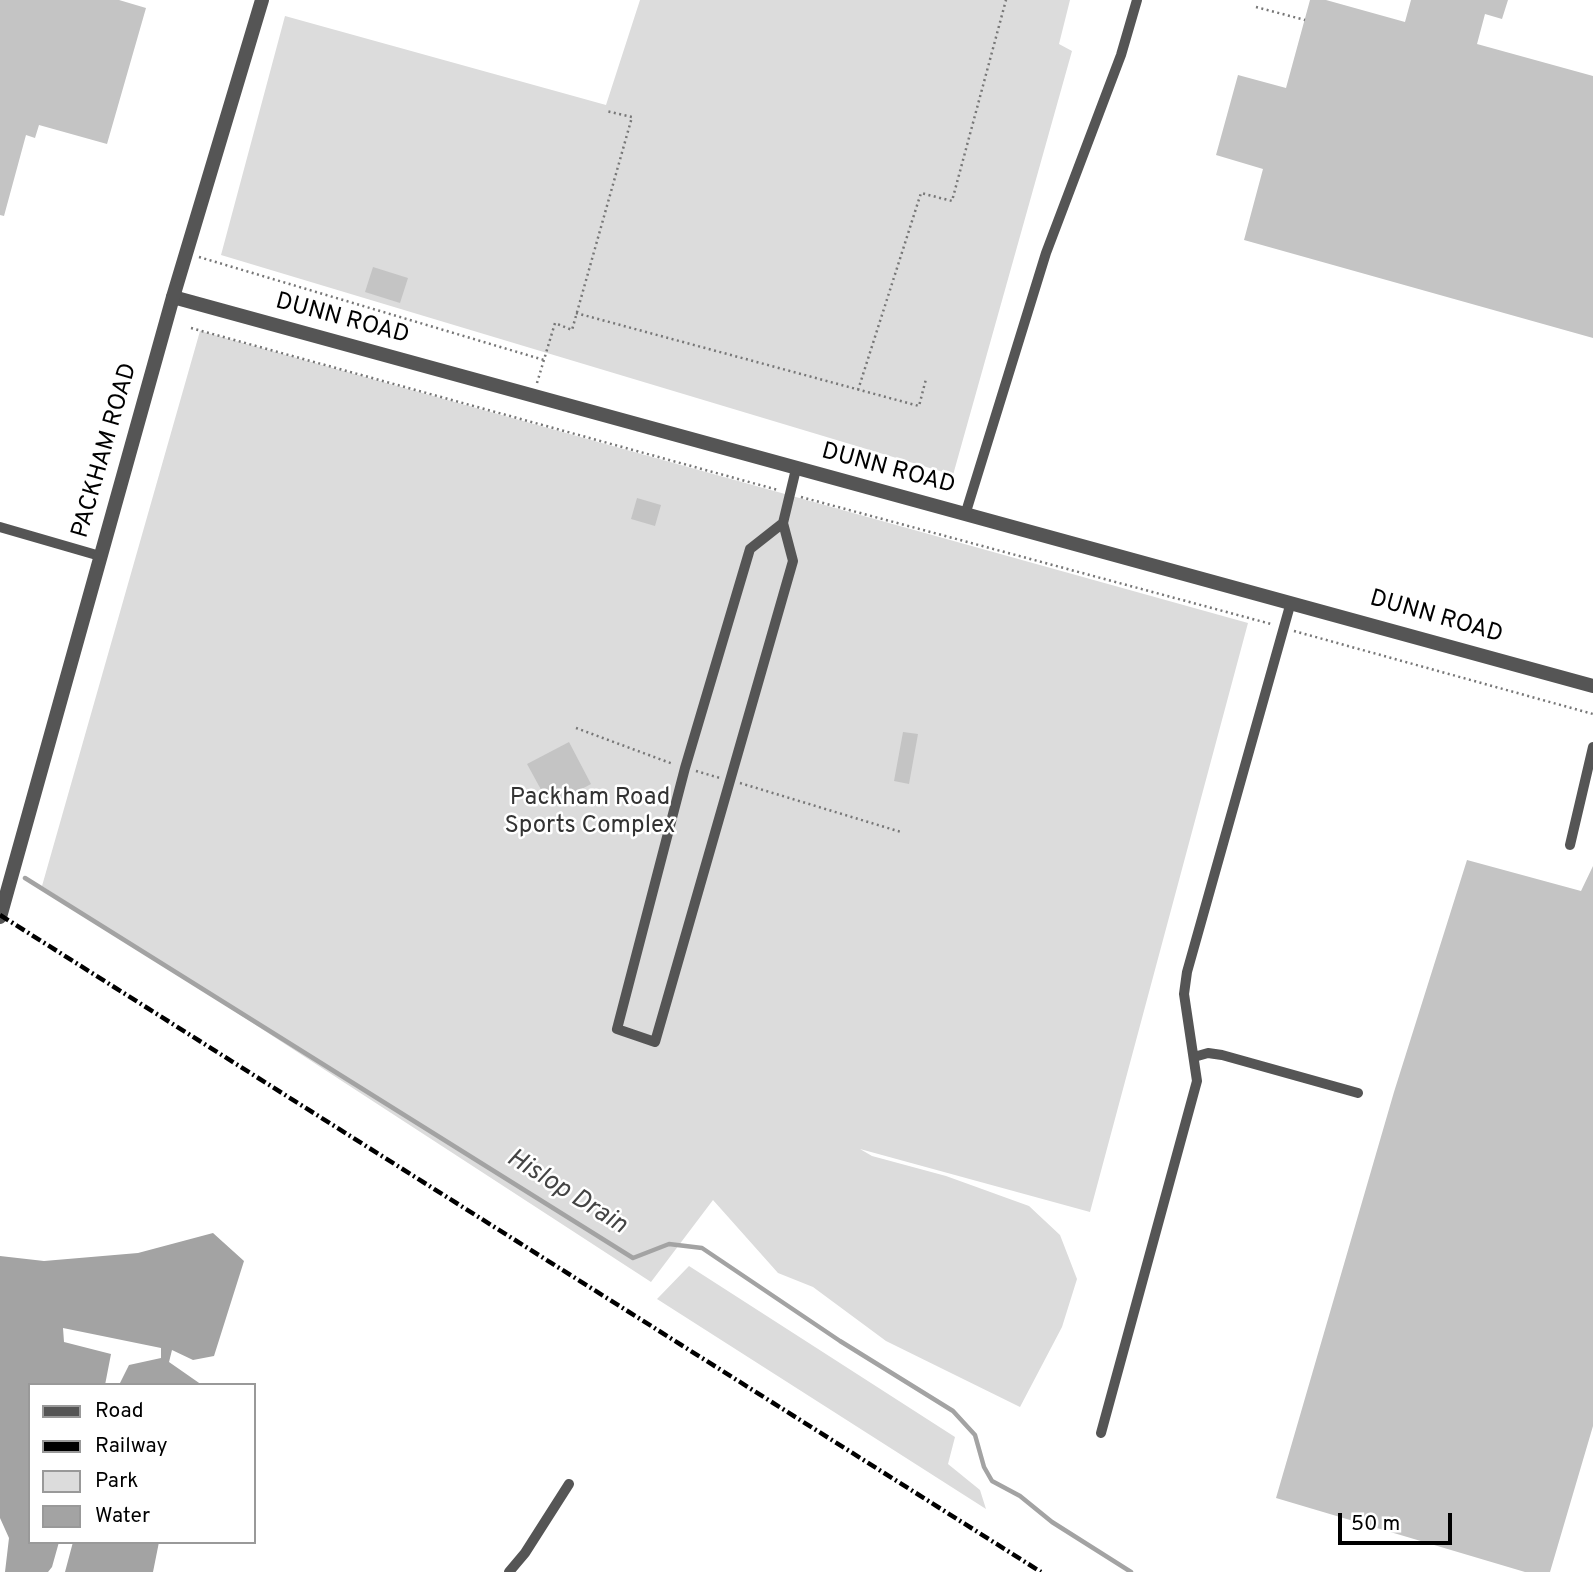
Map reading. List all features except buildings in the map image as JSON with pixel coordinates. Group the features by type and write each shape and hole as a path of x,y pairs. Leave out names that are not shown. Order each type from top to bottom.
{"street":[{"name":"PACKHAM ROAD","path":"0,917 173,297 262,0"},
{"name":"DUNN ROAD","path":"173,297 1593,686"}],"lane":[{"path":"965,514 1046,253 1121,55 1137,0"},
{"path":"783,523 750,549 685,768 617,1029 655,1042 793,561 783,523 796,469"},
{"path":"0,527 100,556"},
{"path":"1101,1433 1197,1081 1184,994 1187,972 1291,602"},
{"path":"1570,845 1592,752"},
{"path":"1194,1057 1208,1053 1222,1055 1358,1093"},
{"path":"509,1572 525,1553 569,1484"}],"path":[{"path":"858,390 921,193 952,201 1006,0"},
{"path":"1256,7 1305,20"},
{"path":"533,396 555,323 572,330 632,117 606,111"},
{"path":"186,253 544,360"},
{"path":"576,313 919,407 926,379"},
{"path":"191,328 1270,624"},
{"path":"1284,628 1593,714"}],"green space":[{"path":"640,0 1070,0 1059,44 1072,51 953,475 221,255 285,16 606,105"},
{"name":"Packham Road Sports Complex","path":"200,331 1248,623 1090,1212 860,1149 872,1156 946,1176 1029,1206 1060,1235 1077,1279 1062,1327 1020,1407 886,1341 813,1287 778,1273 713,1200 651,1282 42,886"},
{"path":"689,1266 955,1437 948,1464 980,1490 986,1509 657,1299"}],"water":[{"path":"213,1233 244,1261 214,1356 193,1360 172,1350 169,1362 199,1383 120,1383 129,1365 161,1358 161,1348 63,1328 64,1342 111,1354 105,1383 28,1383 28,1544 58,1544 48,1572 5,1572 9,1538 0,1518 0,1256 44,1261 138,1253"},
{"path":"72,1544 159,1544 153,1572 65,1572"}],"waterway":[{"name":"Hislop Drain","path":"25,878 633,1258 669,1244 702,1248 840,1341 953,1411 975,1435 984,1467 992,1481 1020,1496 1052,1522 1131,1572"}],"railway":[{"path":"0,915 1041,1572"}]}
